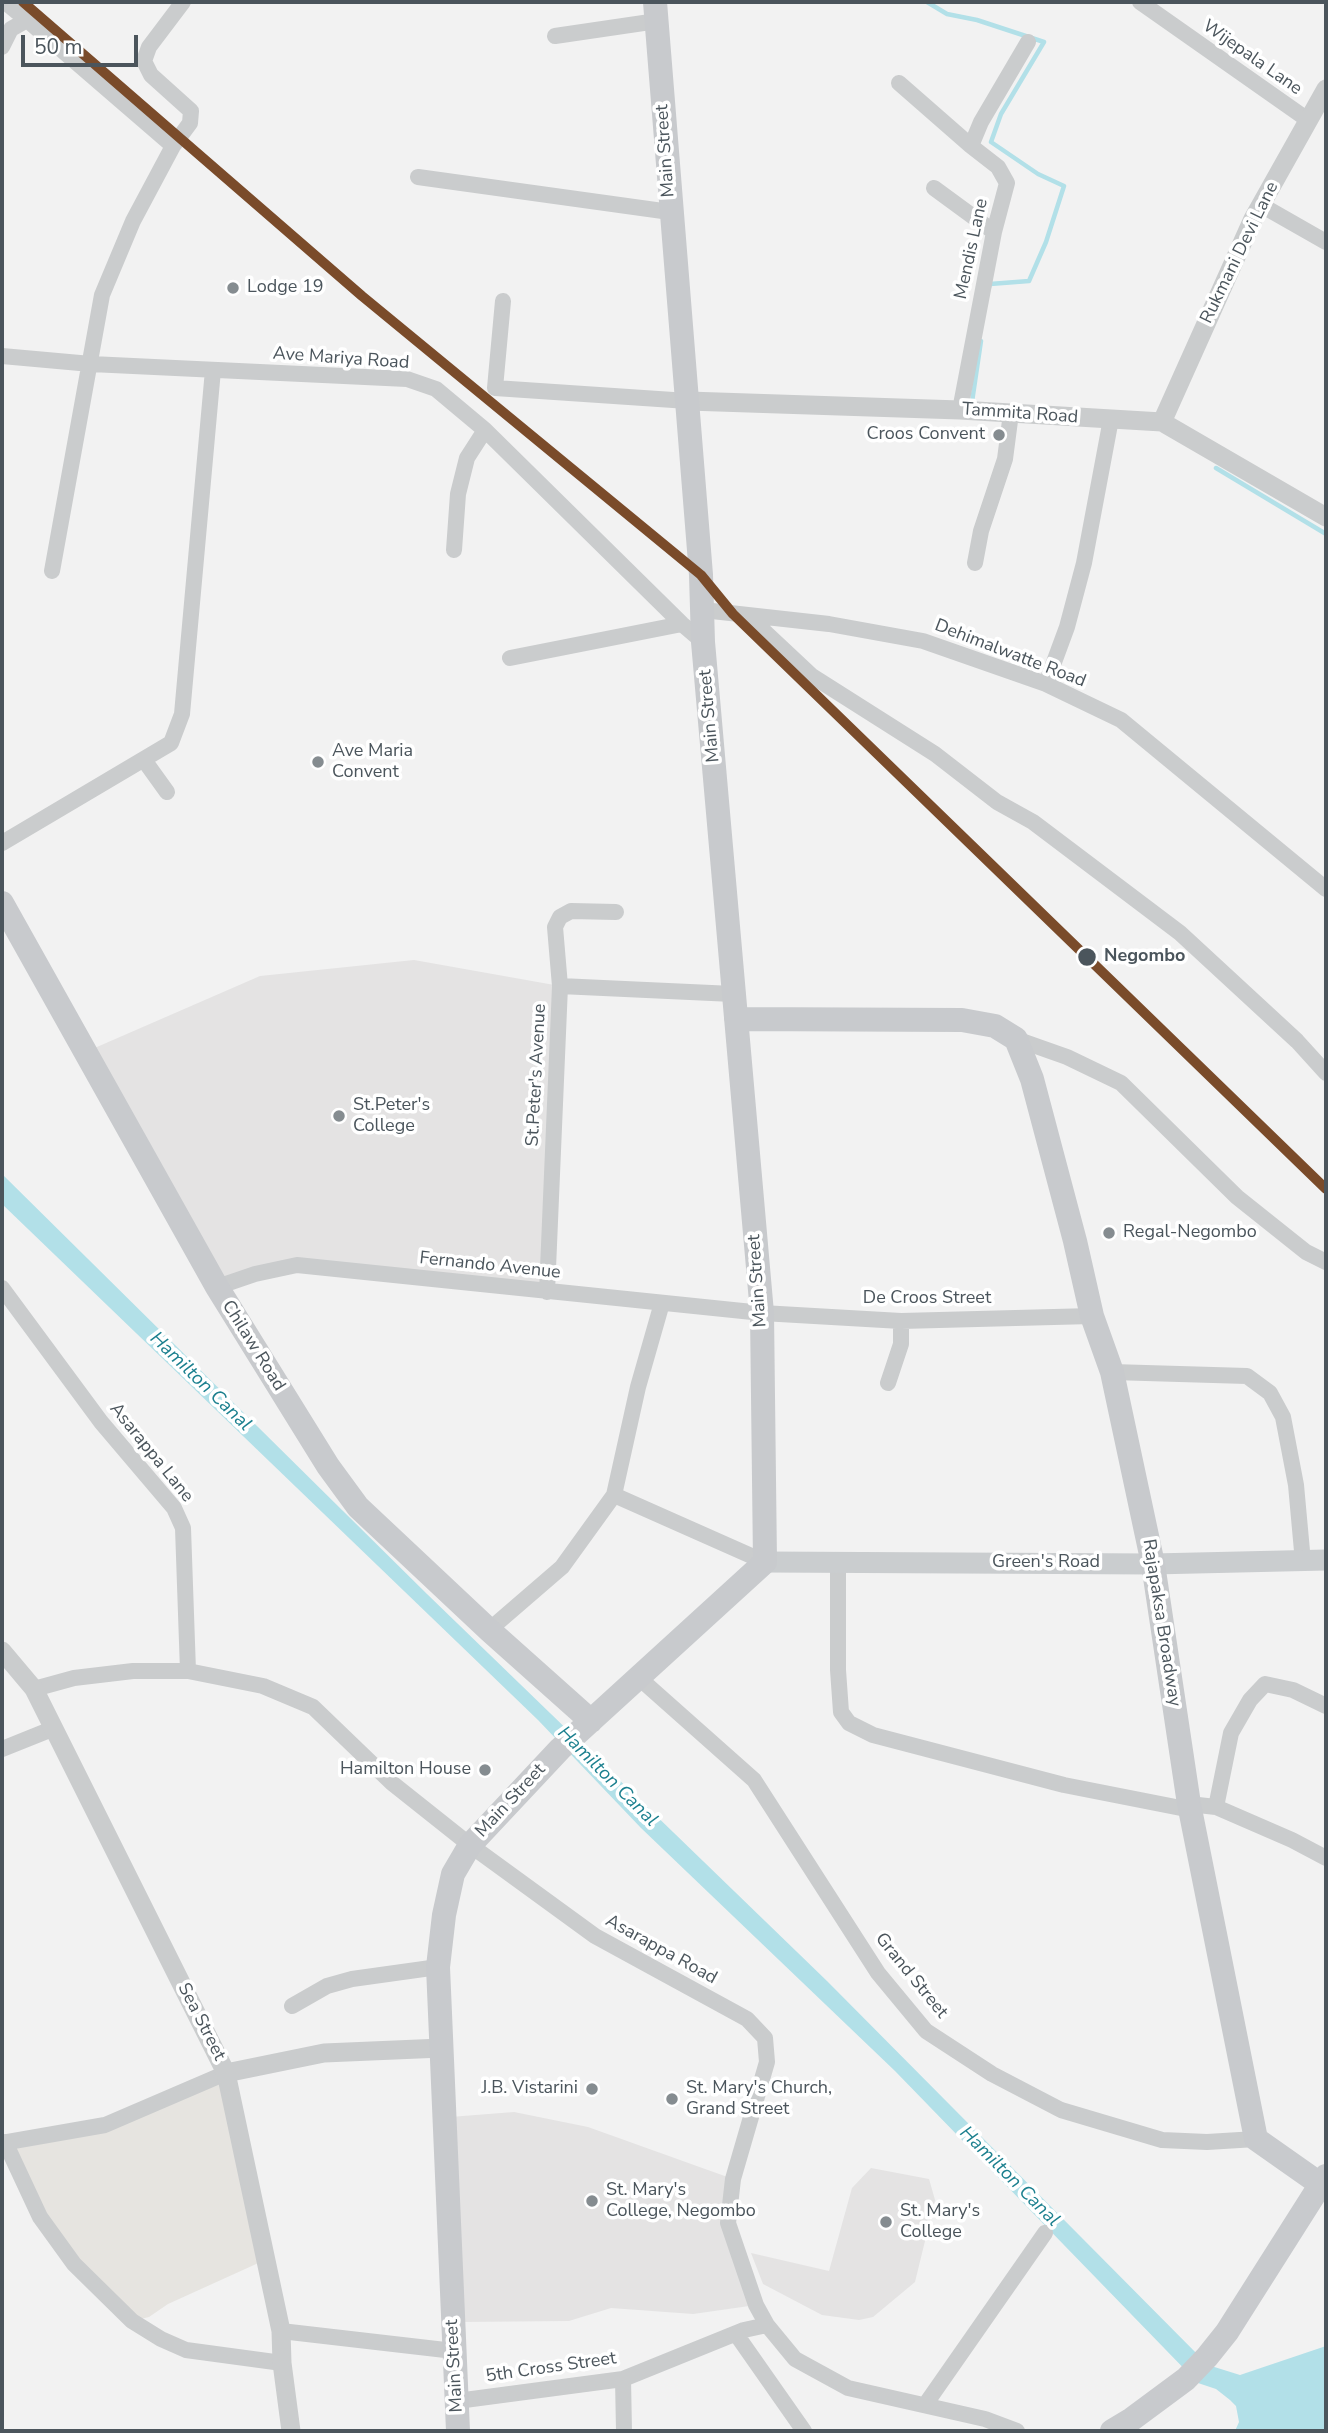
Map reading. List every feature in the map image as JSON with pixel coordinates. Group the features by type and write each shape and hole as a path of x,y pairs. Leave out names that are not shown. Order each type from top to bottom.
{"main road":[{"name":"Main Street","path":"458,2431 438,1967 444,1915 453,1874 470,1844 560,1749 765,1562 762,1313 703,642 692,617 688,401 670,212 656,12"},
{"name":"Chilaw Road","path":"2,903 217,1287 328,1466 358,1507 489,1630 592,1721"},
{"path":"736,1019 962,1020 995,1026 1016,1039"},
{"name":"Rajapaksa Broadway","path":"1016,1039 1032,1079 1092,1316 1112,1372 1153,1564 1190,1807 1256,2139"},
{"name":"Green's Road","path":"765,1562 1153,1564 1326,1560"},
{"path":"1112,2431 1186,2379 1207,2357 1227,2332 1323,2180 1256,2139"}],"street":[{"path":"5,2 173,146"},
{"path":"52,571 102,295 133,220 173,146 190,124 191,111 151,75 145,61 149,47 183,2"},
{"name":"Wijepala Lane","path":"1140,2 1308,120"},
{"path":"555,36 656,12"},
{"path":"2,47 10,29 27,20"},
{"path":"899,83 971,146 981,122 1028,41"},
{"name":"Rukmani Devi Lane","path":"1162,422 1261,205 1326,89"},
{"name":"Mendis Lane","path":"960,410 994,232 1007,183 998,167 971,146"},
{"path":"418,177 670,212"},
{"path":"933,188 994,232"},
{"path":"1261,205 1326,242"},
{"path":"503,301 495,388 688,401"},
{"name":"Ave Mariya Road","path":"2,356 91,364 407,379 436,389 692,617"},
{"path":"2,843 171,743 182,714 214,370"},
{"name":"Tammita Road","path":"688,401 960,410 1162,422 1326,517"},
{"path":"975,563 981,531 1005,459 1011,413"},
{"path":"1046,684 1067,627 1084,563 1111,419"},
{"path":"454,550 458,494 467,458 485,430"},
{"name":"Dehimalwatte Road","path":"510,658 692,617 749,617 830,624 923,641 1046,684 1121,720 1326,889"},
{"path":"749,617 812,676 935,754 997,802 1033,822 1150,909 1226,974 1297,1041 1326,1073"},
{"path":"144,760 167,792"},
{"name":"St.Peter's Avenue","path":"547,1292 560,986 555,927 560,917 571,911 615,912"},
{"path":"560,986 733,994"},
{"path":"1016,1039 1067,1057 1121,1083 1237,1197 1306,1252 1326,1262"},
{"name":"Fernando Avenue","path":"217,1287 255,1274 297,1265 762,1313"},
{"name":"Asarappa Lane","path":"2,1288 101,1422 174,1508 183,1528 188,1671"},
{"path":"489,1630 562,1567 614,1495 638,1387 662,1303"},
{"name":"De Croos Street","path":"762,1313 901,1321 1092,1316"},
{"path":"888,1383 901,1345 901,1321"},
{"path":"1112,1372 1247,1376 1270,1393 1283,1417 1296,1485 1303,1562"},
{"path":"614,1495 765,1562"},
{"path":"838,1562 838,1670 841,1712 849,1723 873,1735 1064,1785 1190,1807 1216,1807 1293,1840 1326,1858"},
{"name":"Sea Street","path":"2,1651 34,1689 226,2073 281,2331 282,2363 291,2431"},
{"name":"Asarappa Road","path":"34,1689 74,1678 134,1671 188,1671 263,1686 313,1707 392,1783 596,1936 747,2019 765,2038 766,2062 733,2179 728,2223 756,2305 767,2326 795,2359 848,2388 985,2419 1017,2431"},
{"name":"Grand Street","path":"638,1677 754,1780 878,1973 926,2031 992,2074 1061,2110 1163,2140 1207,2142 1256,2139"},
{"path":"1216,1807 1231,1733 1250,1700 1265,1684 1293,1690 1326,1706"},
{"path":"2,1749 52,1729"},
{"path":"292,2006 327,1986 352,1979 438,1967"},
{"path":"282,2363 186,2350 161,2339 132,2321 74,2264 40,2217 4,2142 105,2124 226,2073 324,2053 442,2048"},
{"path":"925,2405 1045,2233"},
{"name":"5th Cross Street","path":"457,2401 623,2379 736,2334 767,2326"},
{"path":"281,2331 454,2351"},
{"path":"736,2334 804,2431"},
{"path":"623,2379 624,2431"}],"shaded area":[{"name":"St.Peter's College","path":"414,960 560,986 547,1292 297,1265 217,1287 90,1050 260,976"},
{"path":"226,2073 265,2260 168,2304 149,2317 132,2321 74,2264 5,2142 105,2125"},
{"name":"St. Mary's College, Negombo","path":"514,2112 588,2127 733,2179 728,2223 756,2305 693,2314 611,2308 569,2321 460,2322 450,2117"},
{"name":"St. Mary's College","path":"871,2168 929,2179 935,2200 915,2282 873,2317 859,2320 822,2315 763,2284 751,2253 829,2271 852,2188"}],"water":[{"name":"Hamilton Canal","path":"2,1174 427,1594 827,1981 1208,2365 1240,2375 1326,2346 1326,2431 1235,2431 1239,2422 1236,2406 1230,2400 1216,2389 1198,2383 895,2071 641,1828 538,1720 2,1204"}],"waterway":[{"path":"927,2 947,14 977,20 1044,42 1001,114 991,142 1038,174 1064,186 1046,242 1029,281 990,284 989,287"},
{"path":"974,402 981,341"},
{"path":"1216,468 1326,534"}],"transit line":[{"path":"23,2 362,296 701,575 733,614 1326,1189"}],"place":[{"name":"Lodge 19","path":"233,288"},
{"name":"Croos Convent","path":"999,435"},
{"name":"Ave Maria Convent","path":"318,762"},
{"name":"Negombo","path":"1087,957"},
{"name":"St.Peter's College","path":"339,1116"},
{"name":"Regal-Negombo","path":"1109,1233"},
{"name":"Hamilton House","path":"485,1770"},
{"name":"J.B. Vistarini","path":"592,2089"},
{"name":"St. Mary's Church, Grand Street","path":"672,2099"},
{"name":"St. Mary's College, Negombo","path":"592,2201"},
{"name":"St. Mary's College","path":"886,2222"}]}
